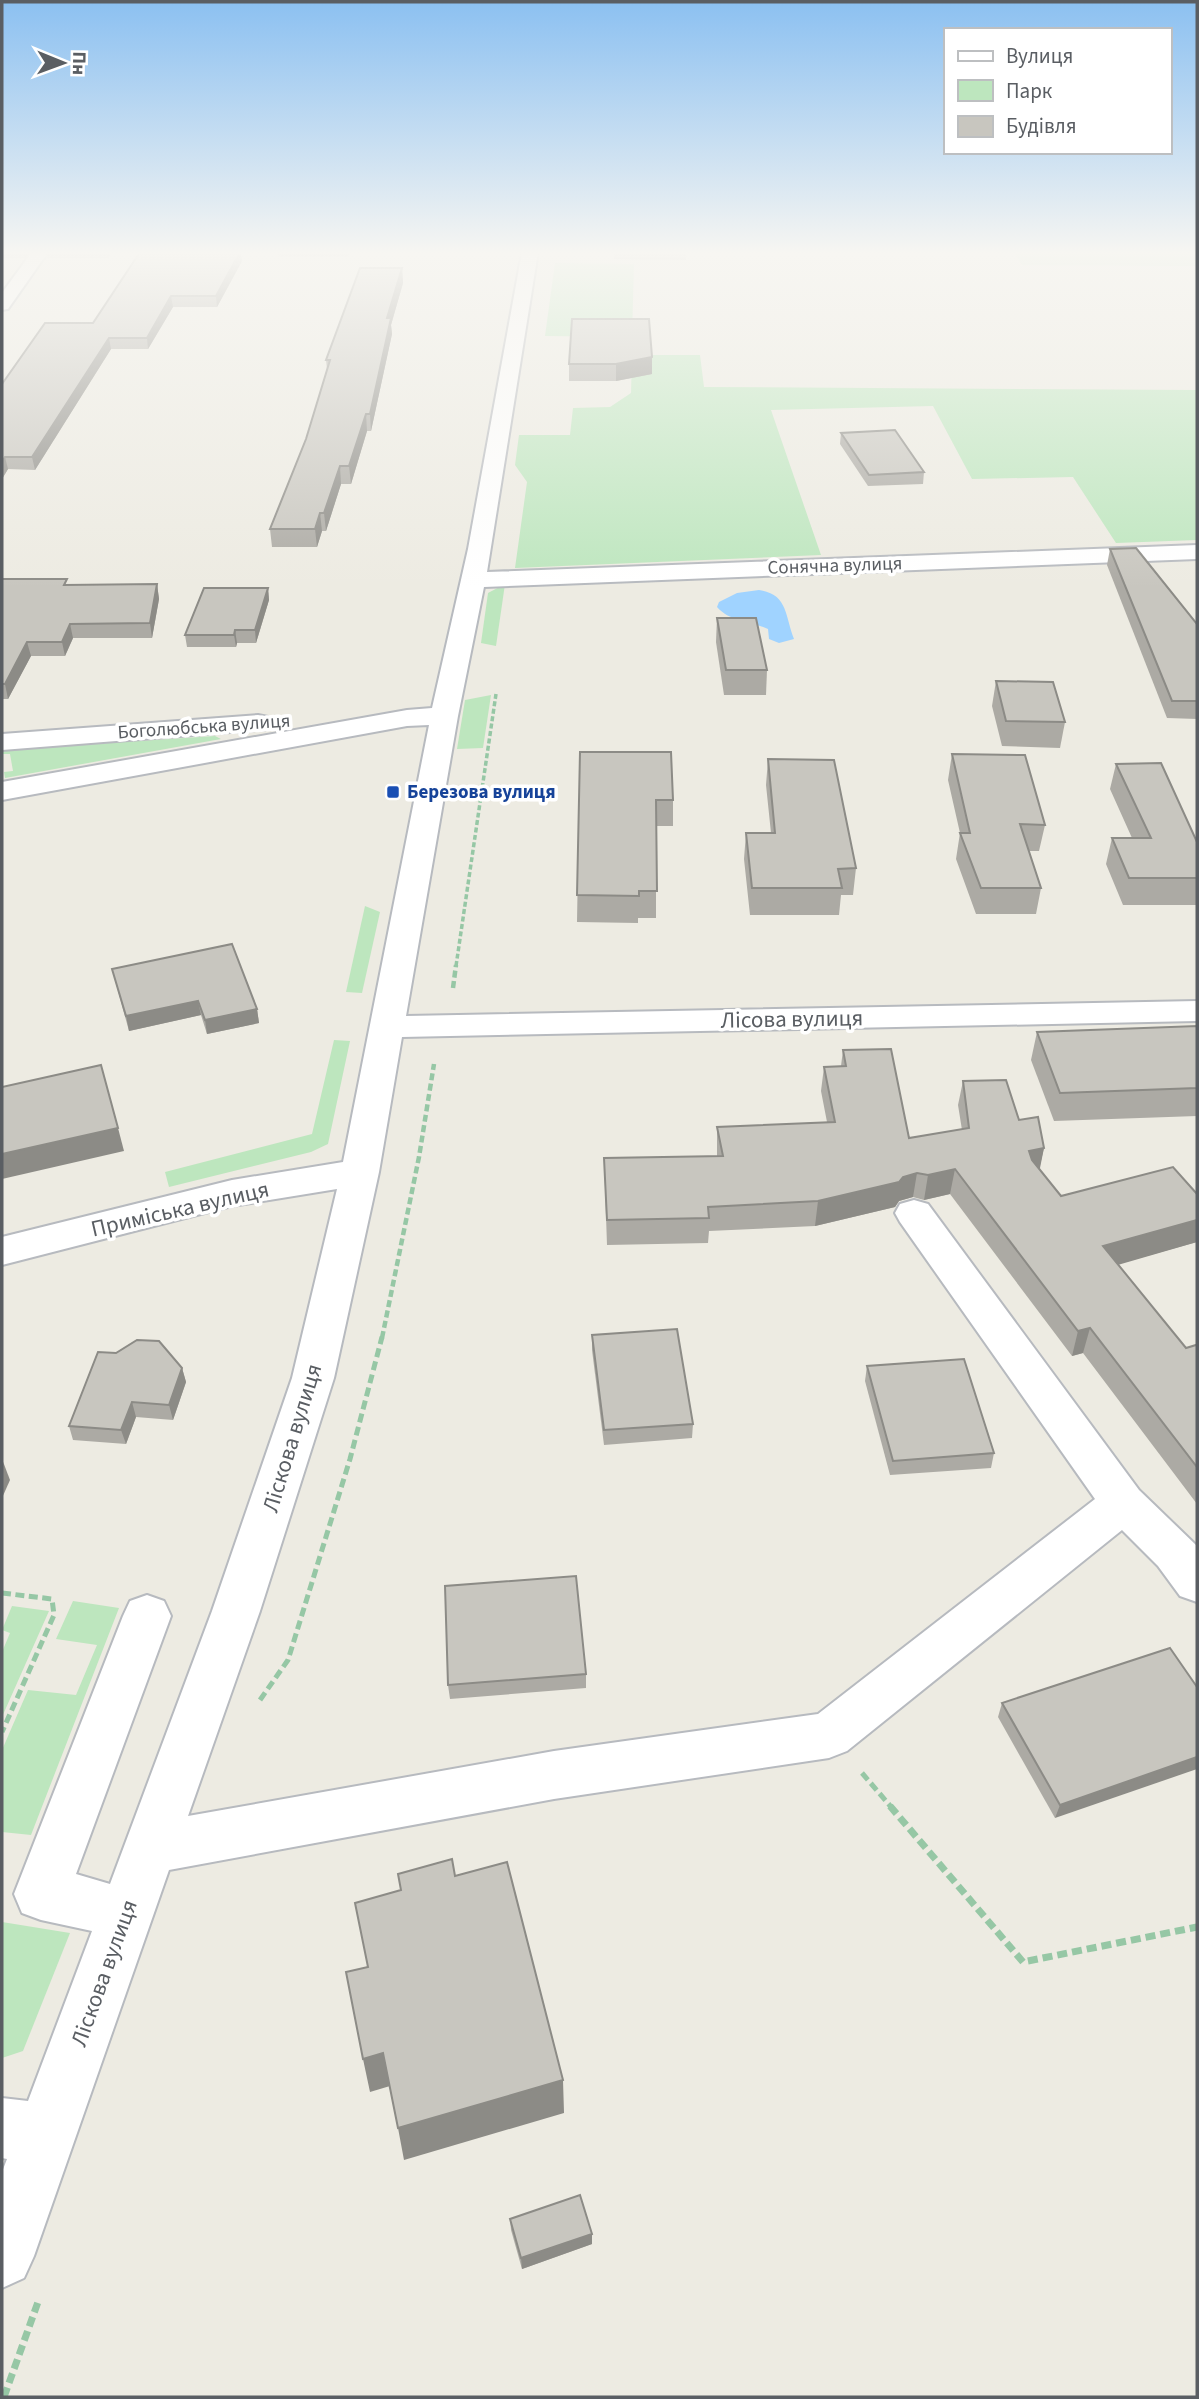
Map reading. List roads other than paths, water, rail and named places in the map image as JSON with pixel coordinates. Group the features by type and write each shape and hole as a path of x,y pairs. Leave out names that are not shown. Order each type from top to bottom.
{"street":[{"name":"Ліскова вулиця","path":"2,2256 24,2131 125,1916 236,1611 313,1378 360,1172 386,1027 425,717 473,580 511,364"},
{"name":"Сонячна вулиця","path":"473,580 1197,551"},
{"name":"Боголюбська вулиця","path":"2,742 239,723 425,717"},
{"path":"2,791 425,717"},
{"name":"Лісова вулиця","path":"386,1027 1197,1011"},
{"name":"Приміська вулиця","path":"2,1251 232,1193 360,1172"},
{"path":"915,1213 1123,1503 1174,1552 1197,1582"},
{"path":"149,1848 554,1775 829,1735 1123,1503"},
{"path":"125,1916 90,1904 41,1894 147,1616"}],"water":[{"path":"759,590 768,592 780,601 794,639 779,643 769,639 768,629 734,618 717,607 719,602 737,593"}],"place":[{"name":"Березова вулиця","path":"393,792"}]}
